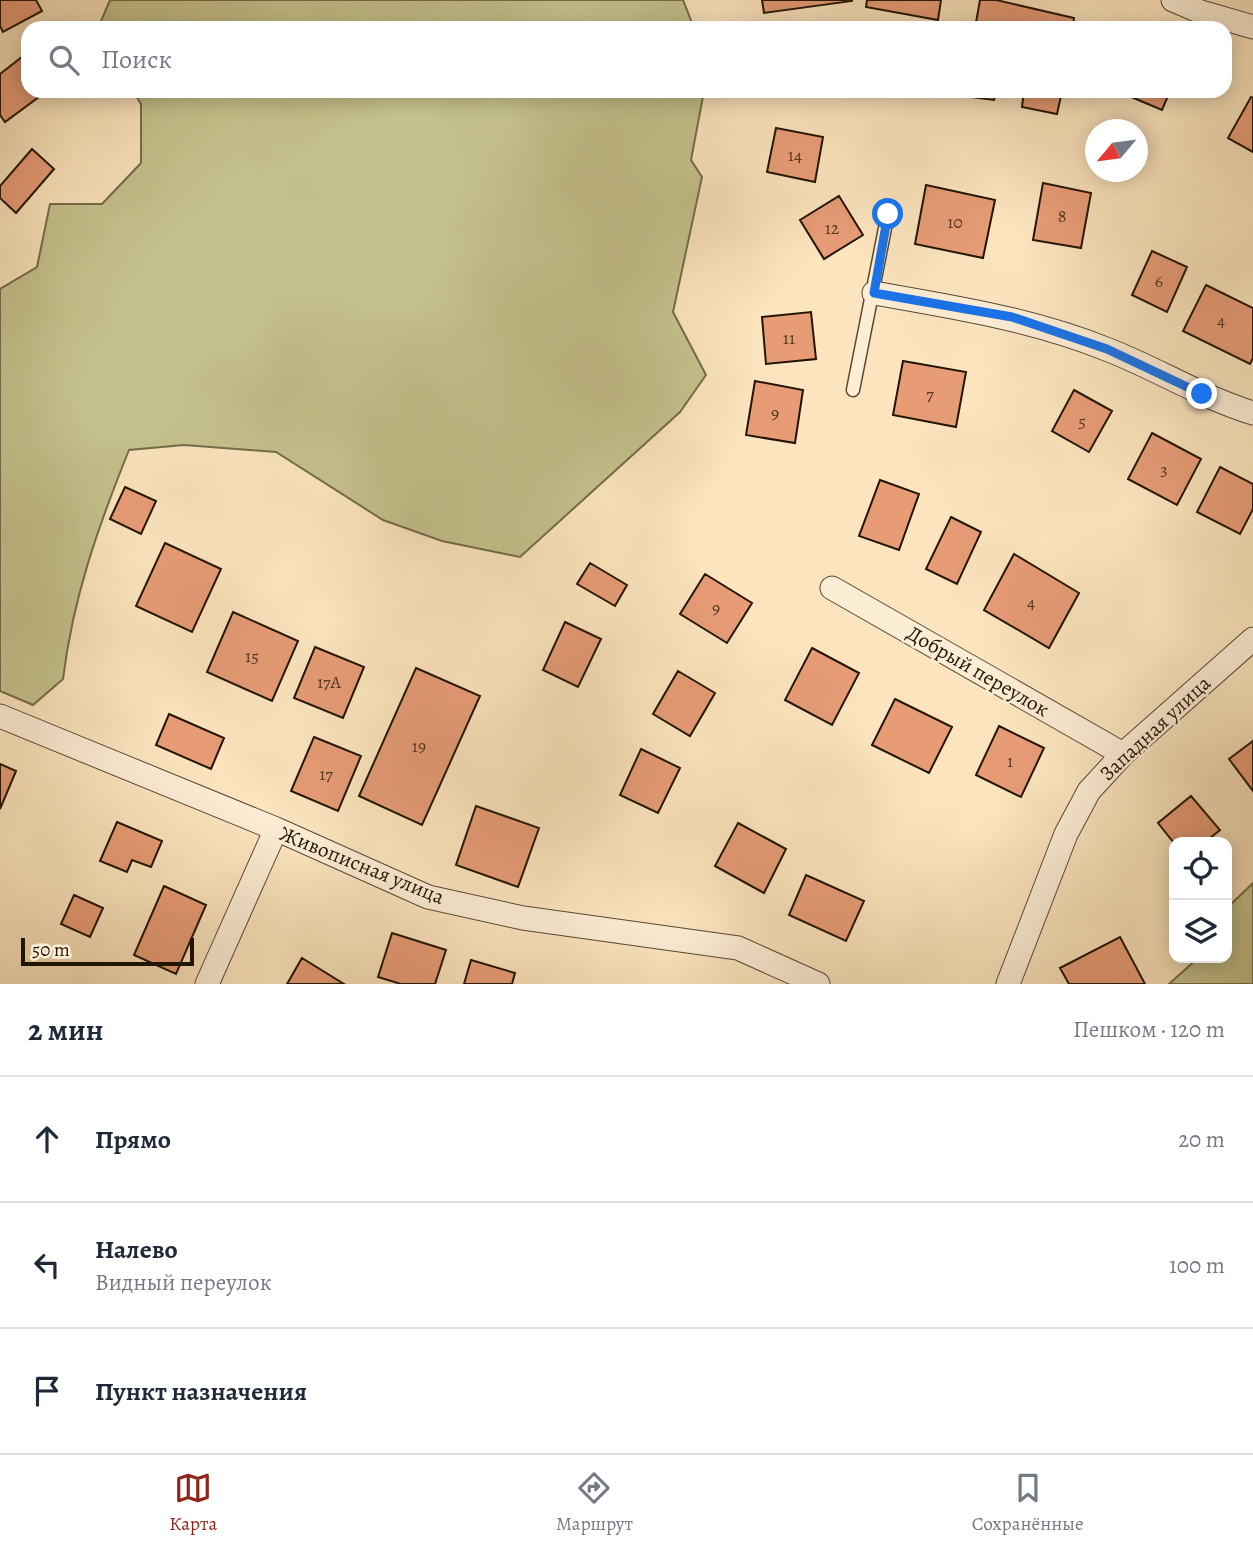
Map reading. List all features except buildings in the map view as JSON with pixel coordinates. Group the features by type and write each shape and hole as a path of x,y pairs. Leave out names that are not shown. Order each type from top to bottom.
{"street":[{"path":"1173,0 1201,12 1253,27"},
{"path":"874,293 1012,317 1107,349 1202,394 1253,412"},
{"name":"Добрый переулок","path":"832,588 1123,754"},
{"name":"Западная улица","path":"1009,984 1066,834 1089,791 1123,754 1253,639"},
{"name":"Живописная улица","path":"0,716 275,829 428,897 523,918 738,948 818,984"},
{"path":"206,984 275,829"}],"lane":[{"path":"853,390 888,214"}],"shaded area":[{"path":"110,0 683,0 691,21 101,21"},
{"path":"137,98 703,98 691,160 702,177 673,312 706,375 680,412 520,557 442,541 383,520 276,452 184,445 129,450 88,563 73,619 63,679 33,705 0,691 0,289 37,267 50,204 102,204 141,163 141,104"},
{"path":"1253,883 1253,984 1169,984 1192,963 1232,963 1232,903"}],"route":[{"path":"888,214 874,293 1012,317 1107,349 1202,394"}]}
